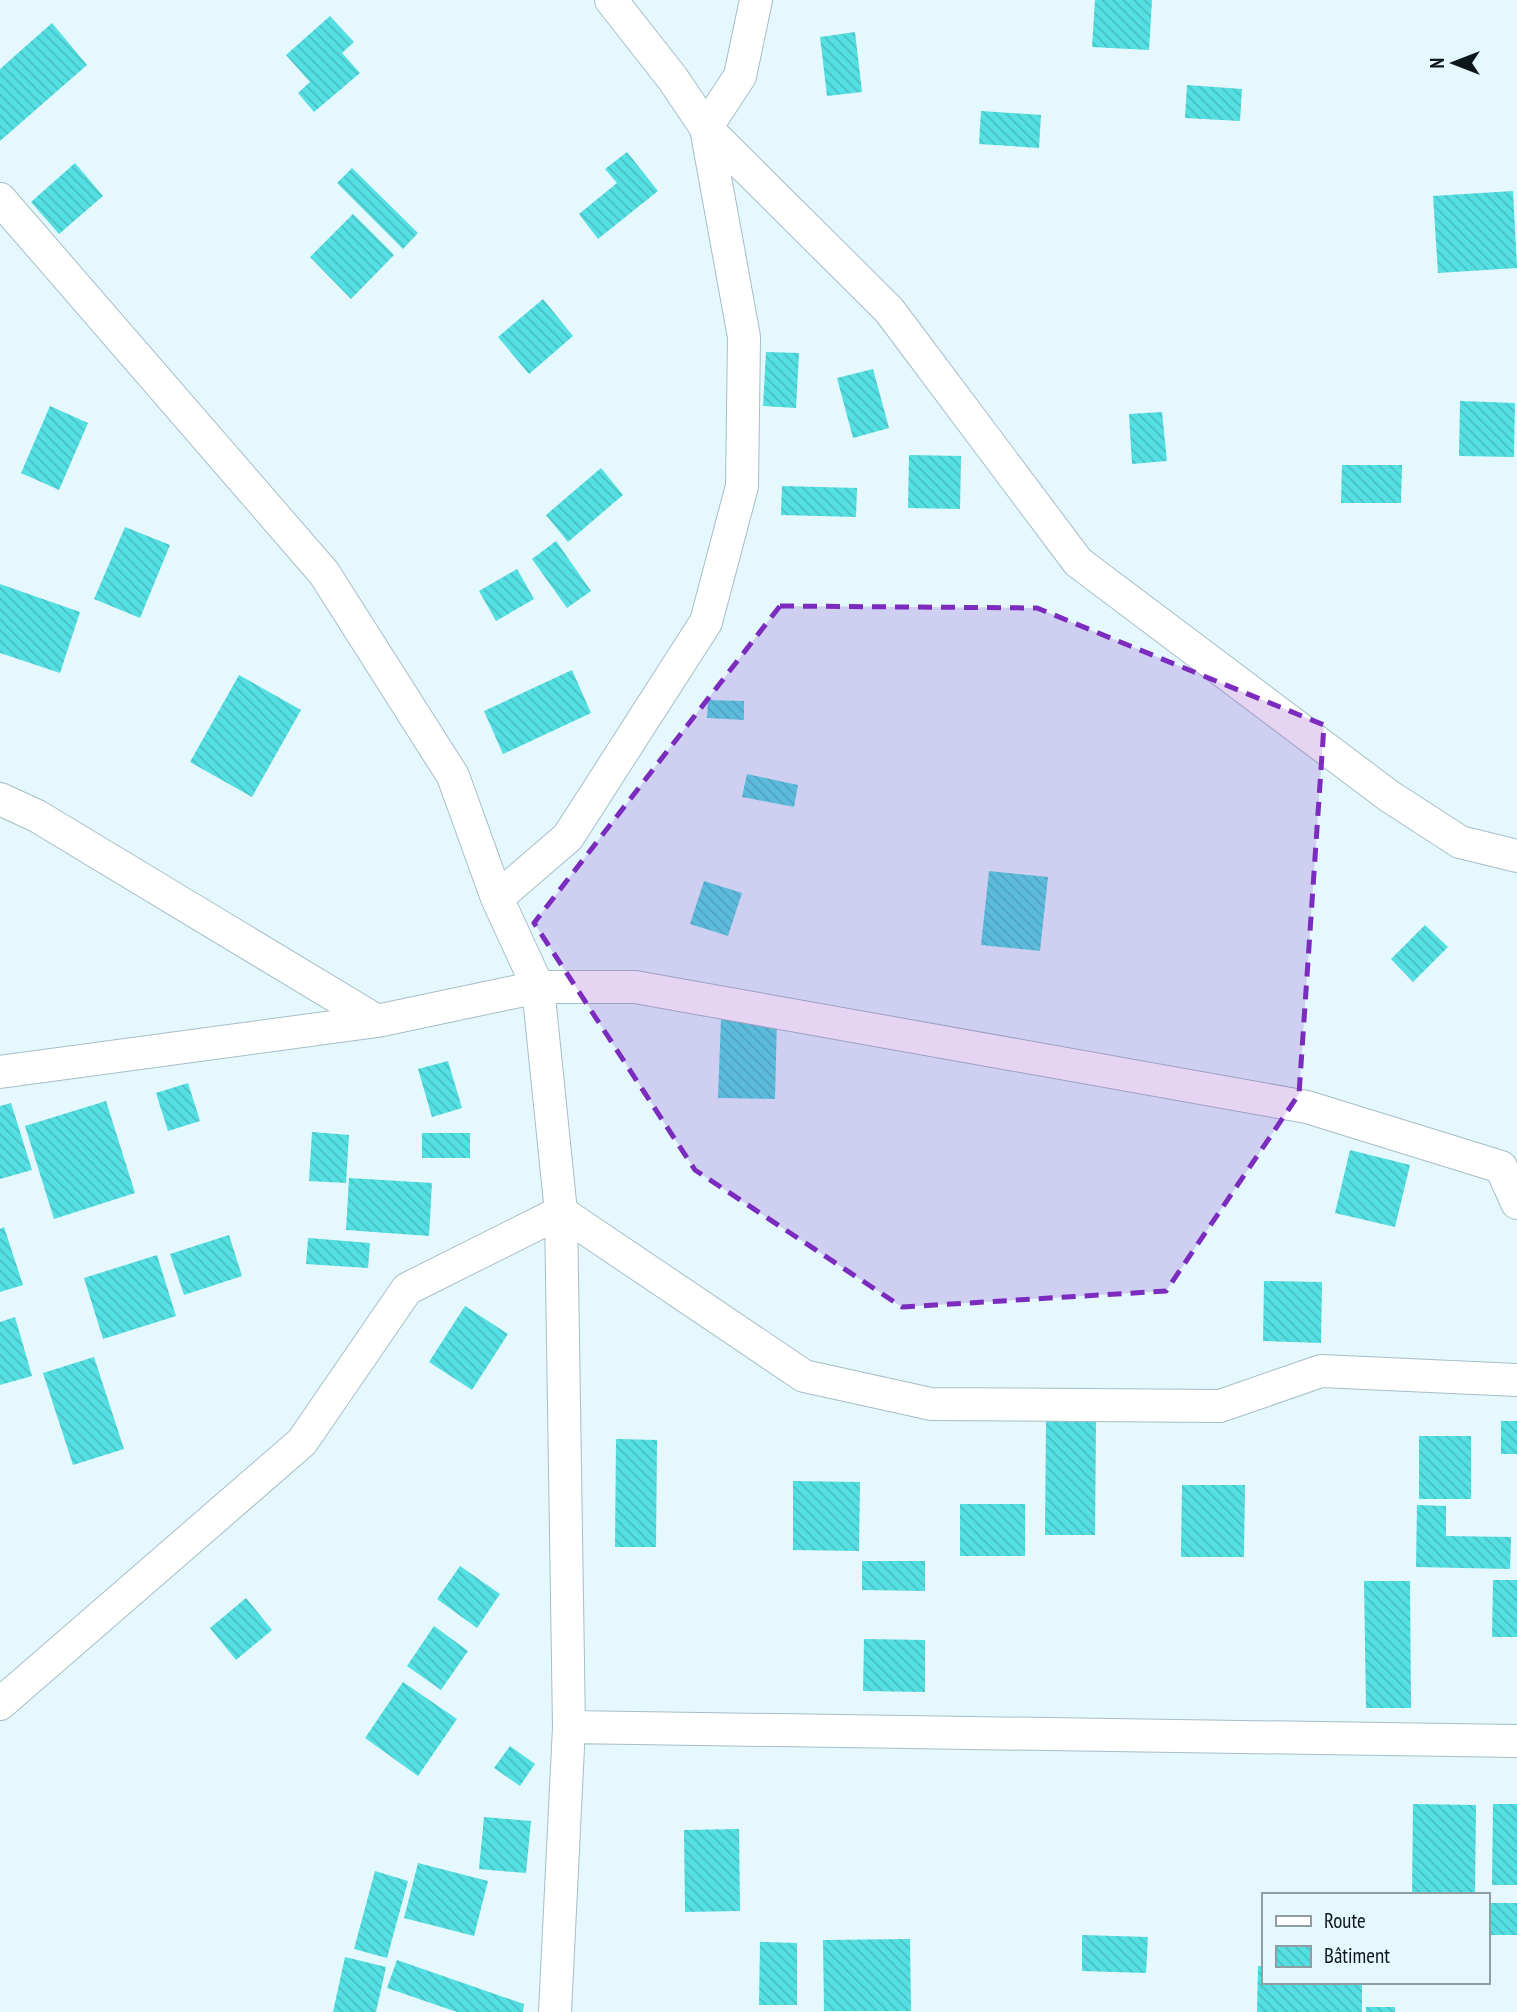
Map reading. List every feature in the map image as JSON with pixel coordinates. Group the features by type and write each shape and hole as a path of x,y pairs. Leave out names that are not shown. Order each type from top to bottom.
{"street":[{"path":"611,0 673,79 706,128 889,310 1078,562 1389,796 1460,842 1517,856"},
{"path":"497,898 568,837 706,622 742,486 744,337 706,128 740,76 756,0"},
{"path":"0,199 324,573 453,776 497,898 538,987 561,1212 569,1727 555,2012"},
{"path":"0,799 37,816 377,1021"},
{"path":"0,1072 377,1021 538,987 635,987 1307,1107 1501,1167 1517,1203"},
{"path":"561,1212 804,1376 931,1404 1220,1406 1321,1371 1517,1380"},
{"path":"0,1704 302,1442 407,1289 561,1212"},
{"path":"569,1727 1517,1741"}],"highlighted area":[{"path":"780,606 1037,608 1324,725 1299,1094 1166,1291 902,1307 695,1170 534,923"}],"building":[{"path":"1095,0 1152,0 1149,50 1092,47"},
{"path":"330,16 354,42 342,53 360,73 314,112 298,93 310,82 286,55"},
{"path":"52,23 87,65 0,141 0,69"},
{"path":"855,32 862,92 827,96 820,37"},
{"path":"1187,85 1242,89 1240,121 1185,118"},
{"path":"981,111 1041,115 1039,148 979,144"},
{"path":"627,152 658,191 598,239 579,214 617,183 605,169"},
{"path":"75,163 103,196 59,234 31,202"},
{"path":"352,168 418,233 403,249 337,183"},
{"path":"1513,191 1517,268 1438,273 1433,196"},
{"path":"353,214 394,255 351,299 310,257"},
{"path":"543,299 573,336 529,374 498,337"},
{"path":"766,352 799,353 796,408 763,406"},
{"path":"873,369 889,428 853,438 837,378"},
{"path":"1460,401 1515,403 1514,457 1459,456"},
{"path":"50,406 88,423 59,490 21,473"},
{"path":"1162,412 1167,461 1132,464 1129,414"},
{"path":"909,455 961,456 960,509 908,508"},
{"path":"1342,465 1402,465 1401,503 1341,503"},
{"path":"601,468 623,495 568,542 546,515"},
{"path":"782,486 857,488 856,517 781,515"},
{"path":"125,527 170,545 140,618 94,599"},
{"path":"556,541 591,591 567,608 532,559"},
{"path":"517,569 534,599 496,621 479,591"},
{"path":"0,584 80,612 60,673 0,653"},
{"path":"572,670 591,713 503,754 484,711"},
{"path":"239,675 301,710 252,797 190,762"},
{"path":"708,700 744,701 744,720 707,718"},
{"path":"747,774 798,785 794,807 742,797"},
{"path":"989,871 1048,877 1040,951 981,945"},
{"path":"704,881 742,893 728,936 690,924"},
{"path":"1425,925 1448,947 1413,982 1391,959"},
{"path":"721,1017 777,1018 775,1099 718,1098"},
{"path":"448,1061 462,1108 432,1117 418,1069"},
{"path":"188,1083 200,1121 168,1131 156,1093"},
{"path":"106,1101 135,1193 54,1219 25,1126"},
{"path":"11,1103 32,1170 0,1179 0,1106"},
{"path":"312,1132 349,1135 346,1183 309,1181"},
{"path":"422,1133 470,1133 470,1158 422,1158"},
{"path":"1350,1150 1410,1165 1395,1227 1335,1213"},
{"path":"349,1178 432,1183 429,1236 346,1230"},
{"path":"4,1227 23,1285 0,1292 0,1229"},
{"path":"229,1235 242,1276 184,1295 170,1254"},
{"path":"308,1238 370,1243 368,1268 306,1264"},
{"path":"157,1255 176,1316 103,1339 84,1278"},
{"path":"1264,1281 1322,1282 1321,1343 1263,1341"},
{"path":"465,1306 508,1334 472,1390 429,1362"},
{"path":"15,1317 32,1376 0,1385 0,1322"},
{"path":"94,1357 124,1449 73,1465 43,1373"},
{"path":"1046,1420 1096,1421 1095,1535 1045,1535"},
{"path":"1501,1421 1517,1421 1517,1454 1501,1454"},
{"path":"1419,1436 1471,1436 1471,1499 1419,1499"},
{"path":"616,1439 657,1440 656,1547 615,1547"},
{"path":"793,1481 860,1482 859,1551 793,1550"},
{"path":"1182,1485 1245,1485 1244,1557 1181,1557"},
{"path":"960,1504 1025,1504 1025,1556 960,1556"},
{"path":"1417,1505 1446,1506 1446,1536 1511,1537 1510,1569 1416,1567"},
{"path":"862,1561 925,1561 925,1591 862,1590"},
{"path":"460,1566 500,1594 477,1628 437,1599"},
{"path":"1493,1580 1517,1580 1517,1637 1492,1637"},
{"path":"1364,1581 1410,1581 1411,1708 1366,1708"},
{"path":"246,1598 272,1630 236,1660 210,1628"},
{"path":"434,1626 468,1651 441,1690 407,1666"},
{"path":"864,1639 925,1640 925,1692 863,1691"},
{"path":"403,1682 457,1719 418,1776 365,1738"},
{"path":"510,1746 535,1764 520,1786 494,1768"},
{"path":"1413,1804 1476,1805 1475,1893 1412,1893"},
{"path":"1493,1804 1517,1804 1517,1885 1492,1885"},
{"path":"484,1817 531,1821 526,1873 479,1869"},
{"path":"739,1829 740,1911 685,1912 684,1830"},
{"path":"418,1863 488,1881 474,1936 404,1918"},
{"path":"375,1871 408,1881 387,1958 354,1949"},
{"path":"1489,1903 1517,1903 1517,1935 1489,1935"},
{"path":"1082,1935 1148,1937 1146,1973 1082,1971"},
{"path":"910,1939 911,2011 824,2011 823,1940"},
{"path":"760,1942 797,1943 797,2005 759,2005"},
{"path":"345,1957 386,1967 376,2012 333,2012"},
{"path":"397,1960 524,2004 523,2012 457,2012 387,1988"},
{"path":"1258,1966 1262,1966 1262,1984 1362,1984 1362,2012 1257,2012"},
{"path":"1366,2007 1395,2007 1395,2012 1366,2012"}]}
